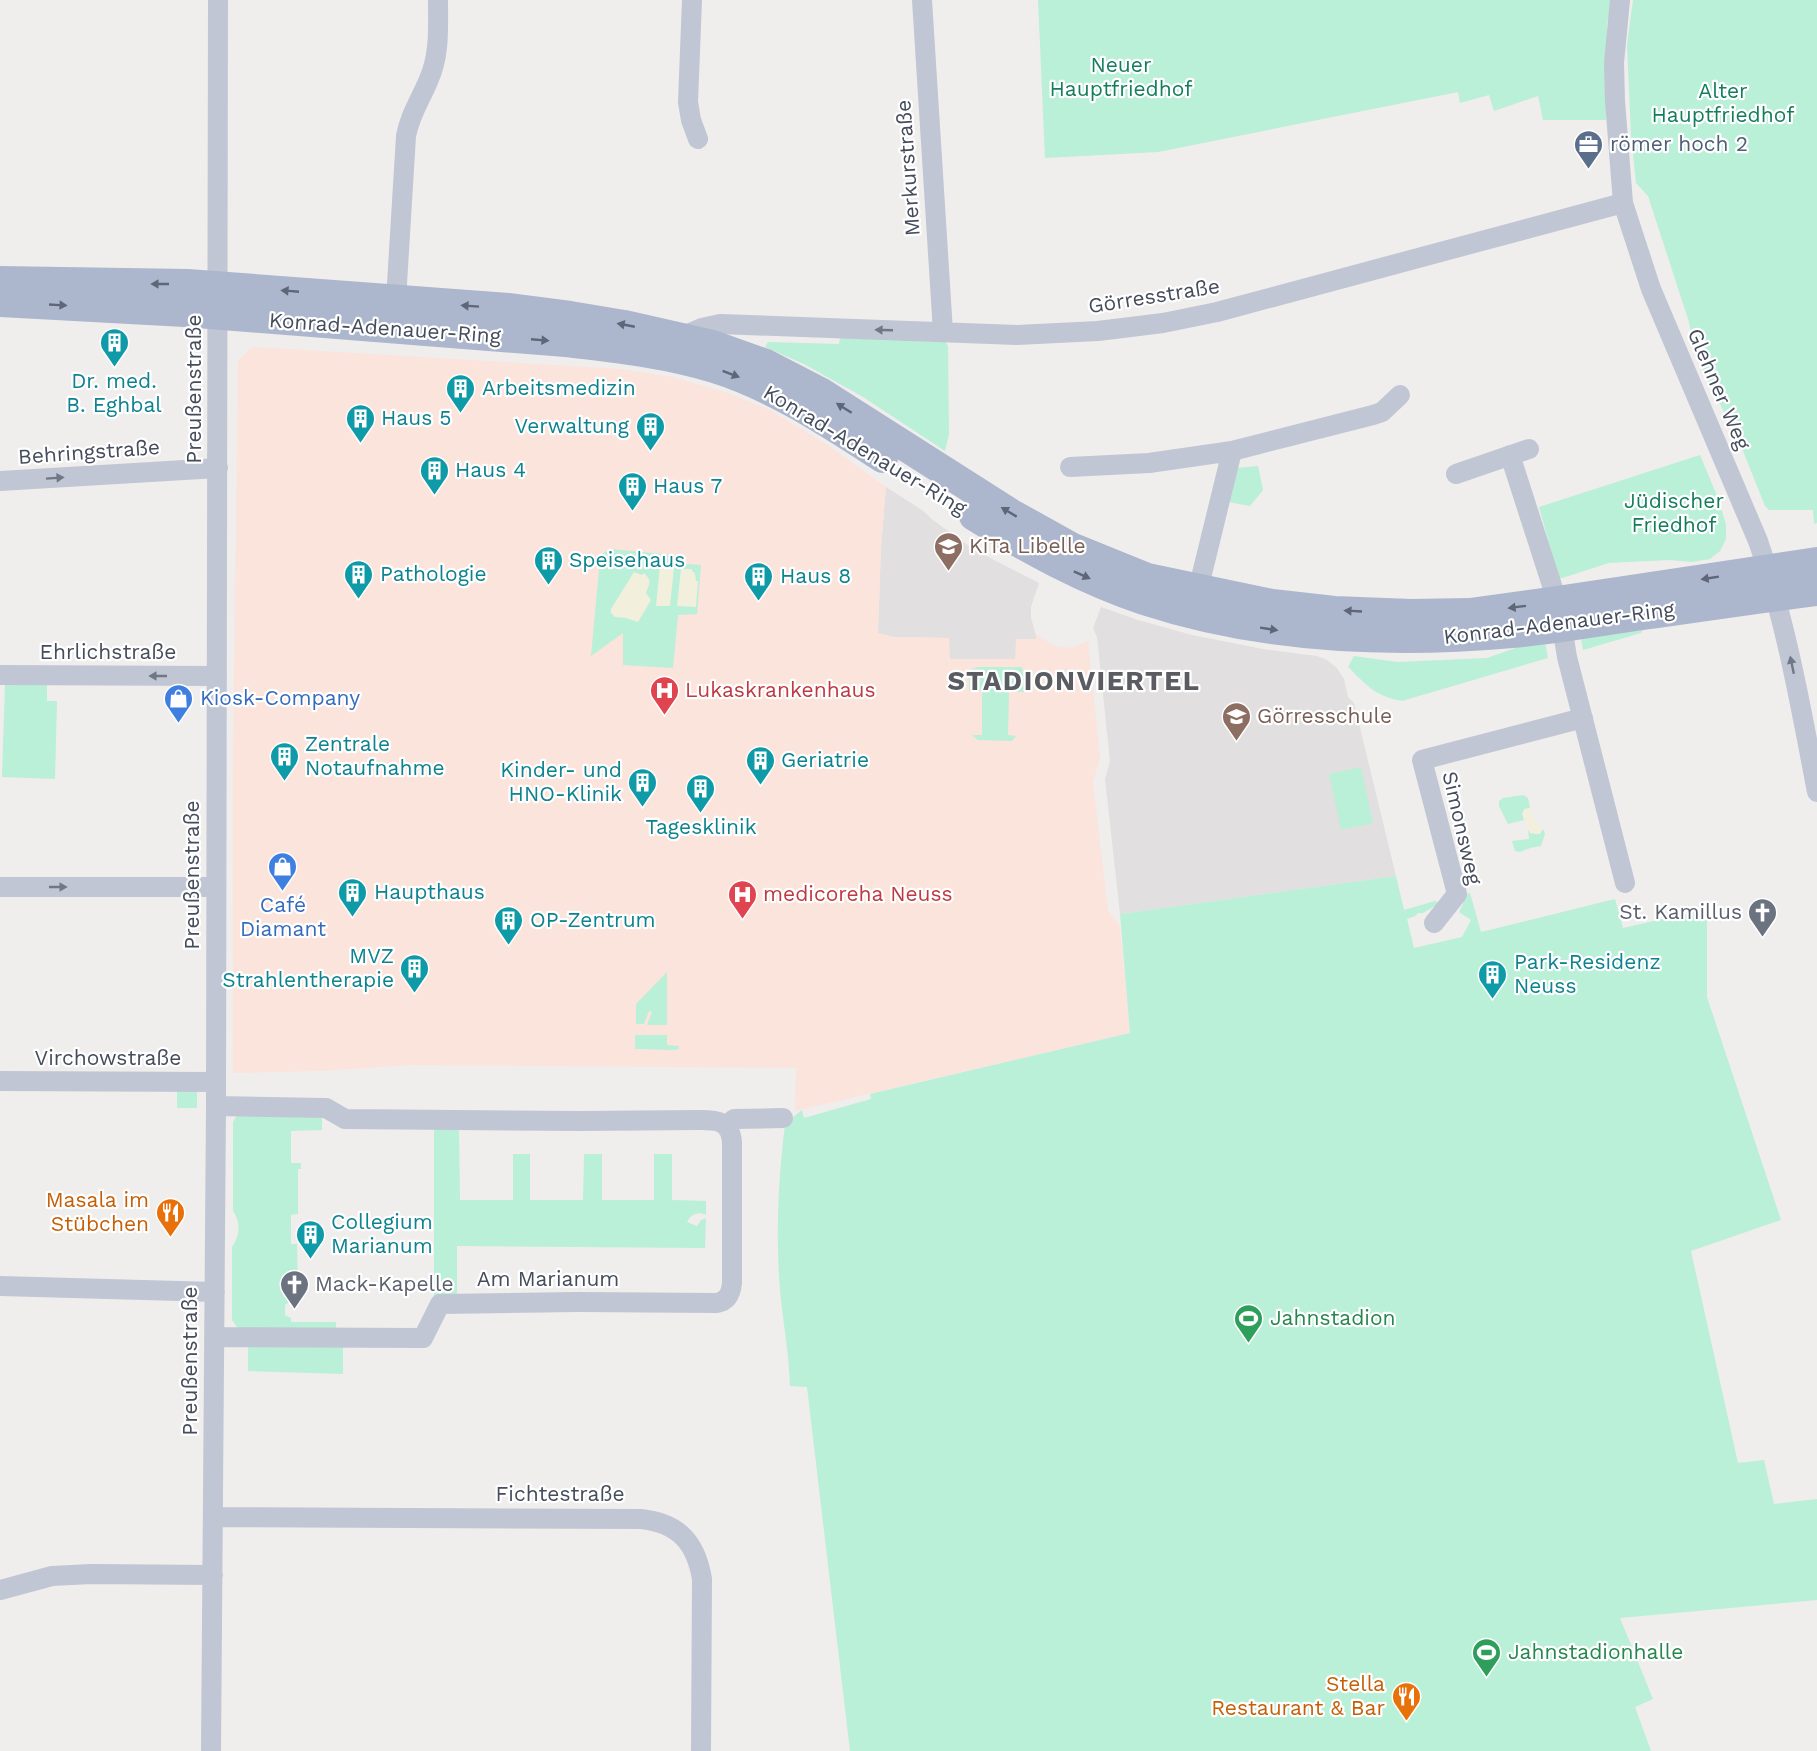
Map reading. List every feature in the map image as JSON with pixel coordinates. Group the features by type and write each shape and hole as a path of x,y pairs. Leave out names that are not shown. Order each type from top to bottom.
{"main road":[{"name":"Konrad-Adenauer-Ring","path":"0,281 187,284 218,301 621,348 715,368 777,394 827,422 999,531 1059,565 1144,600 1197,615 1270,630 1343,637 1409,638 1514,633 1559,614"},
{"name":"Konrad-Adenauer-Ring","path":"0,302 396,300 570,316 681,338 742,354 789,375 1010,513 1073,548 1147,578 1272,604 1334,611 1412,614 1559,614 1772,583 1817,562"},
{"name":"Konrad-Adenauer-Ring","path":"1772,583 1817,591"}],"street":[{"name":"Preußenstraße","path":"211,1751 216,1106 218,0"},
{"path":"396,300 406,136 413,110 434,67 438,43 438,0"},
{"path":"692,0 688,102 691,120 699,139"},
{"name":"Merkurstraße","path":"922,0 943,332"},
{"name":"Glehner Weg","path":"1620,0 1614,63 1623,203 1651,289 1758,541 1772,583 1784,628 1817,792"},
{"name":"Görresstraße","path":"681,338 702,328 720,324 1017,335 1098,331 1163,323 1217,312 1623,203"},
{"path":"1070,467 1149,463 1232,451 1382,412 1400,395"},
{"path":"1198,590 1232,451"},
{"name":"Konrad-Adenauer-Ring","path":"1456,474 1520,452 1559,614"},
{"name":"Behringstraße","path":"0,481 218,468"},
{"path":"1559,614 1566,657 1625,883"},
{"name":"Ehrlichstraße","path":"0,675 217,676"},
{"name":"Simonsweg","path":"1434,923 1457,894 1422,760 1583,718"},
{"path":"0,887 216,887"},
{"name":"Virchowstraße","path":"0,1081 216,1083"},
{"path":"216,1106 326,1108 345,1119 716,1120 726,1126 734,1119 783,1118"},
{"name":"Am Marianum","path":"214,1336 423,1338 440,1304 577,1302 694,1304 722,1302 729,1296 732,1283 732,1142 731,1133 726,1126"},
{"path":"0,1286 215,1292"},
{"name":"Fichtestraße","path":"213,1517 641,1519 665,1524 679,1533 691,1547 700,1566 702,1579 701,1751"},
{"path":"0,1590 52,1576 213,1575"}],"shaded area":[{"name":"Lukaskrankenhaus","path":"253,347 621,369 672,377 725,392 768,409 826,444 886,487 878,633 893,637 949,638 950,659 1015,659 1016,639 1036,639 1036,634 1054,646 1071,648 1088,641 1100,758 1093,782 1108,911 1120,926 1130,1033 795,1111 796,1068 411,1065 321,1071 233,1073 233,757 238,360"},
{"name":"KiTa Libelle","path":"886,487 922,510 969,546 1039,583 1031,607 1031,618 1037,639 1016,659 949,659 949,638 893,637 878,633"},
{"name":"Görresschule","path":"1101,607 1192,635 1263,649 1317,656 1337,668 1344,679 1348,697 1354,703 1396,876 1120,914 1105,779 1110,761 1097,637 1093,628"}],"green space":[{"name":"Neuer Hauptfriedhof","path":"1038,0 1612,0 1607,24 1606,120 1543,120 1538,96 1494,111 1489,95 1460,103 1458,92 1158,152 1045,158"},
{"name":"Alter Hauptfriedhof","path":"1633,0 1817,0 1817,523 1814,524 1813,510 1769,510 1765,506 1741,446 1695,354 1689,322 1648,196 1636,183 1631,135 1627,45"},
{"path":"841,334 944,339 948,346 949,434 945,451 863,397 804,364 765,347 768,342 839,344"},
{"name":"Jüdischer Friedhof","path":"1700,455 1718,498 1726,525 1726,539 1720,551 1710,559 1692,562 1669,560 1609,563 1559,579 1539,507"},
{"path":"1258,466 1263,490 1250,506 1228,502 1236,468"},
{"path":"610,549 675,555 675,563 701,565 697,614 678,615 673,668 623,665 623,633 591,656 600,558"},
{"path":"1643,630 1641,633 1583,650 1581,638"},
{"path":"1545,642 1548,658 1402,701 1378,693 1348,667 1354,656 1397,662 1487,658 1527,644"},
{"path":"978,667 1022,667 1024,692 1009,692 1008,735 1016,736 1012,741 978,740 972,735 982,735 982,691 969,691 969,670"},
{"path":"5,685 47,685 47,701 57,701 55,779 2,777"},
{"path":"1361,767 1373,823 1341,830 1329,774"},
{"path":"1523,795 1528,798 1530,808 1524,810 1522,814 1524,820 1508,824 1499,806 1499,801 1503,798"},
{"path":"1543,829 1545,834 1541,846 1520,852 1515,851 1512,841 1529,839 1528,830 1530,833 1540,834"},
{"name":"Jahnstadion","path":"1396,876 1404,910 1438,902 1423,913 1407,919 1414,948 1462,937 1471,920 1459,912 1464,895 1470,893 1481,932 1615,899 1623,928 1707,909 1707,997 1781,1220 1691,1251 1738,1463 1764,1460 1774,1504 1817,1499 1817,1600 1620,1618 1653,1699 1635,1707 1651,1751 850,1751 807,1387 790,1386 781,1304 778,1219 785,1124 802,1110 804,1118 871,1099 870,1094 1130,1033 1120,914"},
{"path":"667,972 667,1025 647,1025 652,1012 649,1011 644,1024 636,1024 636,1004"},
{"path":"635,1035 667,1035 667,1045 679,1046 679,1049 635,1049"},
{"path":"177,1090 197,1092 197,1108 177,1108"},
{"path":"241,1113 322,1113 322,1130 291,1131 291,1163 301,1163 301,1169 298,1169 298,1214 291,1215 291,1244 297,1244 298,1287 291,1287 291,1301 285,1305 285,1315 291,1318 291,1322 336,1322 335,1344 343,1345 343,1374 248,1371 248,1343 232,1320 232,1247 237,1238 238,1229 233,1211 233,1122"},
{"path":"434,1129 459,1130 460,1200 513,1200 513,1154 530,1154 530,1200 583,1200 584,1154 602,1154 602,1200 654,1200 654,1154 672,1154 672,1200 706,1201 706,1215 695,1214 687,1222 697,1226 701,1220 706,1218 705,1248 457,1246 457,1296 434,1296"}],"sand":[{"path":"660,566 674,568 670,606 656,606"},
{"path":"681,569 691,569 698,581 696,607 677,606"},
{"path":"634,572 642,575 644,573 649,579 646,593 651,600 638,622 615,617 611,613 611,609"},
{"path":"1530,808 1534,820 1543,829 1538,834 1530,833 1523,817 1524,809"}],"place":[{"name":"römer hoch 2","path":"1589,170"},
{"name":"Dr. med. B. Eghbal","path":"114,368"},
{"name":"Arbeitsmedizin","path":"461,414"},
{"name":"Haus 5","path":"360,444"},
{"name":"Verwaltung","path":"650,452"},
{"name":"Haus 4","path":"434,496"},
{"name":"Haus 7","path":"632,512"},
{"name":"KiTa Libelle","path":"948,572"},
{"name":"Speisehaus","path":"548,586"},
{"name":"Pathologie","path":"359,600"},
{"name":"Haus 8","path":"759,602"},
{"name":"Lukaskrankenhaus","path":"664,716"},
{"name":"Kiosk-Company","path":"179,724"},
{"name":"Görresschule","path":"1236,742"},
{"name":"Zentrale Notaufnahme","path":"284,782"},
{"name":"Geriatrie","path":"760,786"},
{"name":"Kinder- und HNO-Klinik","path":"643,808"},
{"name":"Tagesklinik","path":"701,814"},
{"name":"Café Diamant","path":"283,892"},
{"name":"Haupthaus","path":"353,918"},
{"name":"medicoreha Neuss","path":"742,920"},
{"name":"St. Kamillus","path":"1763,938"},
{"name":"OP-Zentrum","path":"509,946"},
{"name":"MVZ Strahlentherapie","path":"415,994"},
{"name":"Park-Residenz Neuss","path":"1493,1000"},
{"name":"Masala im Stübchen","path":"170,1238"},
{"name":"Collegium Marianum","path":"310,1260"},
{"name":"Mack-Kapelle","path":"294,1310"},
{"name":"Jahnstadion","path":"1249,1344"},
{"name":"Jahnstadionhalle","path":"1487,1678"},
{"name":"Stella Restaurant & Bar","path":"1406,1722"}],"district":[{"name":"STADIONVIERTEL","path":"1074,681"}]}
